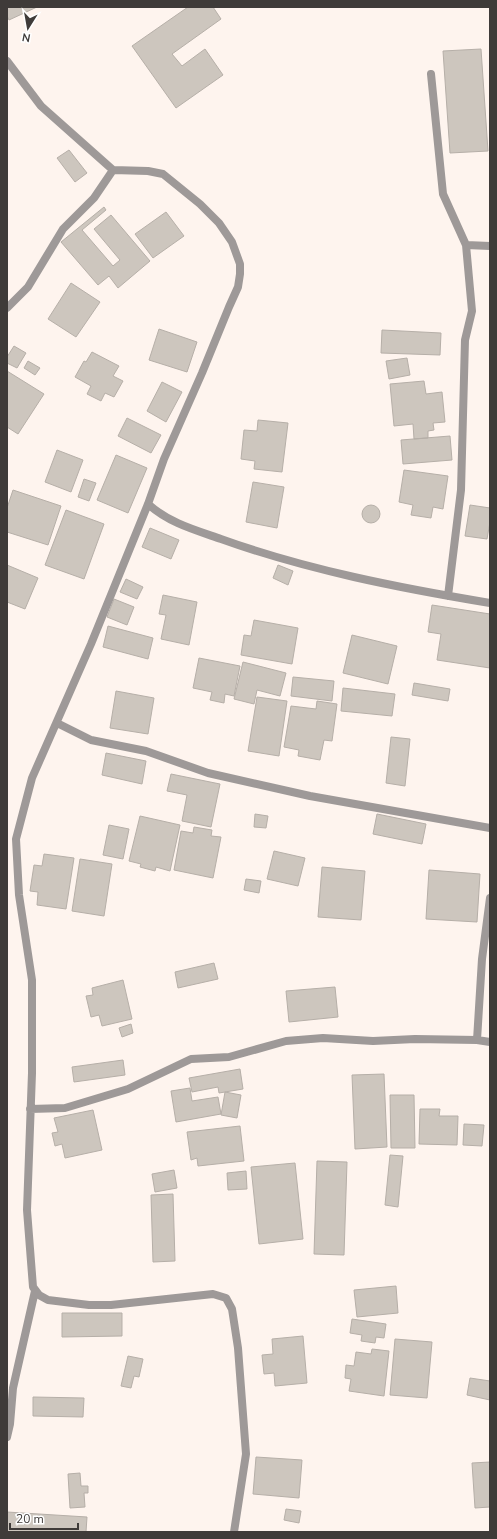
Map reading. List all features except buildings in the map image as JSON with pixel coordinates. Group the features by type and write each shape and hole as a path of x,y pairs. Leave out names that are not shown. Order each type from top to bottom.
{"street":[{"path":"7,62 42,106 113,170 148,171 163,174 183,189 219,223 232,242 240,264 238,286 202,374 164,459 148,504 57,723 32,778 16,839 19,896 32,980 27,1210 33,1287 35,1291 13,1388 10,1424 7,1437"},
{"path":"431,74 443,194 466,245 472,311 465,340 462,490 448,596"},
{"path":"7,308 28,287 63,229 94,198 113,170"},
{"path":"466,245 490,246"},
{"path":"148,504 159,514 182,526 263,555 448,596 490,603"},
{"path":"57,723 91,740 146,751 208,773 310,796 490,828"},
{"path":"477,1040 482,959 490,898"},
{"path":"30,1110 65,1108 128,1089 191,1059 229,1056 286,1042 323,1038 373,1041 415,1039 477,1040 490,1042"},
{"path":"35,1291 48,1300 89,1305 111,1305 214,1294 226,1298 232,1309 238,1348 246,1454 234,1532"}]}
